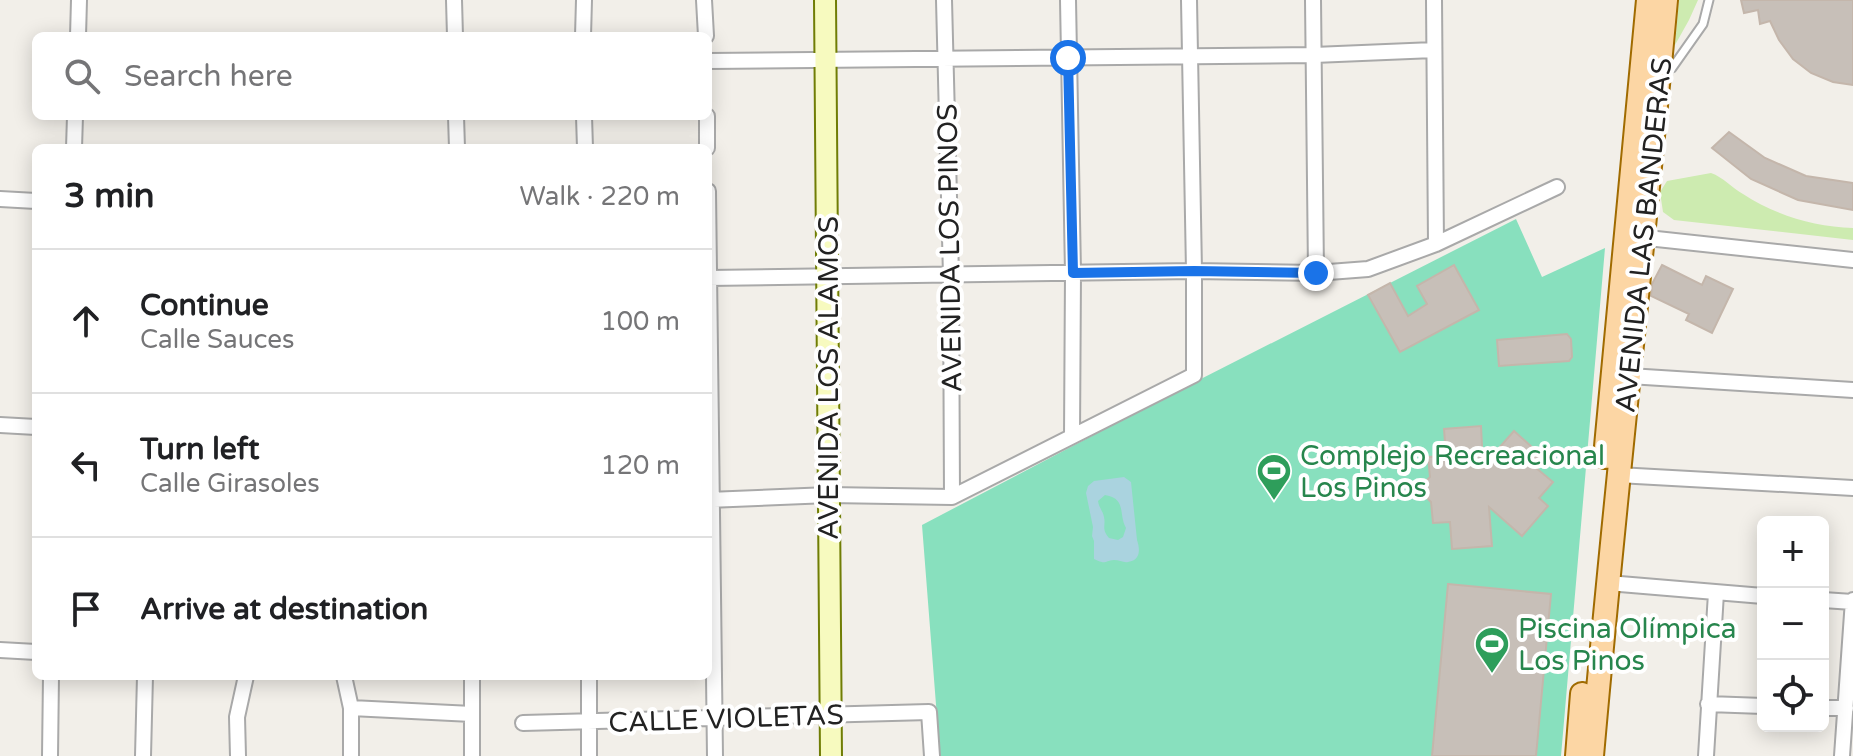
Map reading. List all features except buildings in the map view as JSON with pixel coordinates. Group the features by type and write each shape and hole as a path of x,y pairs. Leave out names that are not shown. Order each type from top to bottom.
{"main road":[{"name":"AVENIDA LAS BANDERAS","path":"1592,756 1629,376 1648,0"},
{"name":"AVENIDA LAS BANDERAS","path":"1577,756 1634,237 1660,73 1666,0"}],"street":[{"path":"78,32 79,0"},
{"path":"454,0 455,32"},
{"path":"583,32 584,0"},
{"path":"704,0 706,32"},
{"name":"AVENIDA LOS ALAMOS","path":"825,0 831,756"},
{"name":"AVENIDA LOS PINOS","path":"944,0 951,276 952,497"},
{"path":"1068,0 1073,273 1072,436"},
{"path":"712,500 829,495 952,497 1194,375 1189,0"},
{"path":"1313,0 1316,273"},
{"path":"1434,0 1436,244"},
{"path":"712,61 1314,55 1434,50"},
{"path":"74,144 75,120"},
{"path":"456,120 457,144"},
{"path":"584,120 585,144"},
{"path":"707,120 707,144"},
{"path":"712,278 1194,271 1316,273 1368,269 1436,244 1557,187"},
{"path":"0,199 32,201"},
{"path":"1634,237 1853,260"},
{"path":"1629,376 1853,390"},
{"path":"0,425 32,427"},
{"path":"1618,475 1853,488"},
{"path":"1608,583 1757,596"},
{"path":"1706,756 1716,593"},
{"path":"1829,600 1853,601 1842,756"},
{"path":"712,609 715,756"},
{"path":"0,650 32,652"},
{"path":"50,756 51,680"},
{"path":"143,756 145,680"},
{"path":"238,756 237,717 245,680"},
{"path":"345,680 351,708 351,755"},
{"path":"472,680 472,756"},
{"path":"589,680 589,756"},
{"path":"1708,704 1757,706"},
{"path":"351,708 472,714"},
{"path":"1829,708 1846,708"},
{"name":"CALLE VIOLETAS","path":"523,723 929,712 932,756"}],"lane":[{"path":"1660,73 1672,68 1703,24 1709,0"}],"green space":[{"path":"1679,0 1698,0 1675,45"},
{"path":"1711,173 1739,192 1782,214 1824,225 1853,228 1853,240 1674,220 1663,212 1660,192 1667,181"},
{"name":"Complejo Recreacional Los Pinos","path":"1516,219 1542,277 1605,248 1561,756 940,756 922,525"}],"water":[{"path":"1124,477 1131,482 1139,550 1132,561 1103,562 1094,559 1093,527 1086,493 1094,481","holes":["1105,495 1119,503 1126,528 1123,537 1118,540 1107,535 1098,501"]}],"place":[{"name":"Complejo Recreacional Los Pinos","path":"1274,502"},
{"name":"Piscina Olímpica Los Pinos","path":"1492,675"}],"route":[{"path":"1068,58 1073,273 1316,273"}]}
